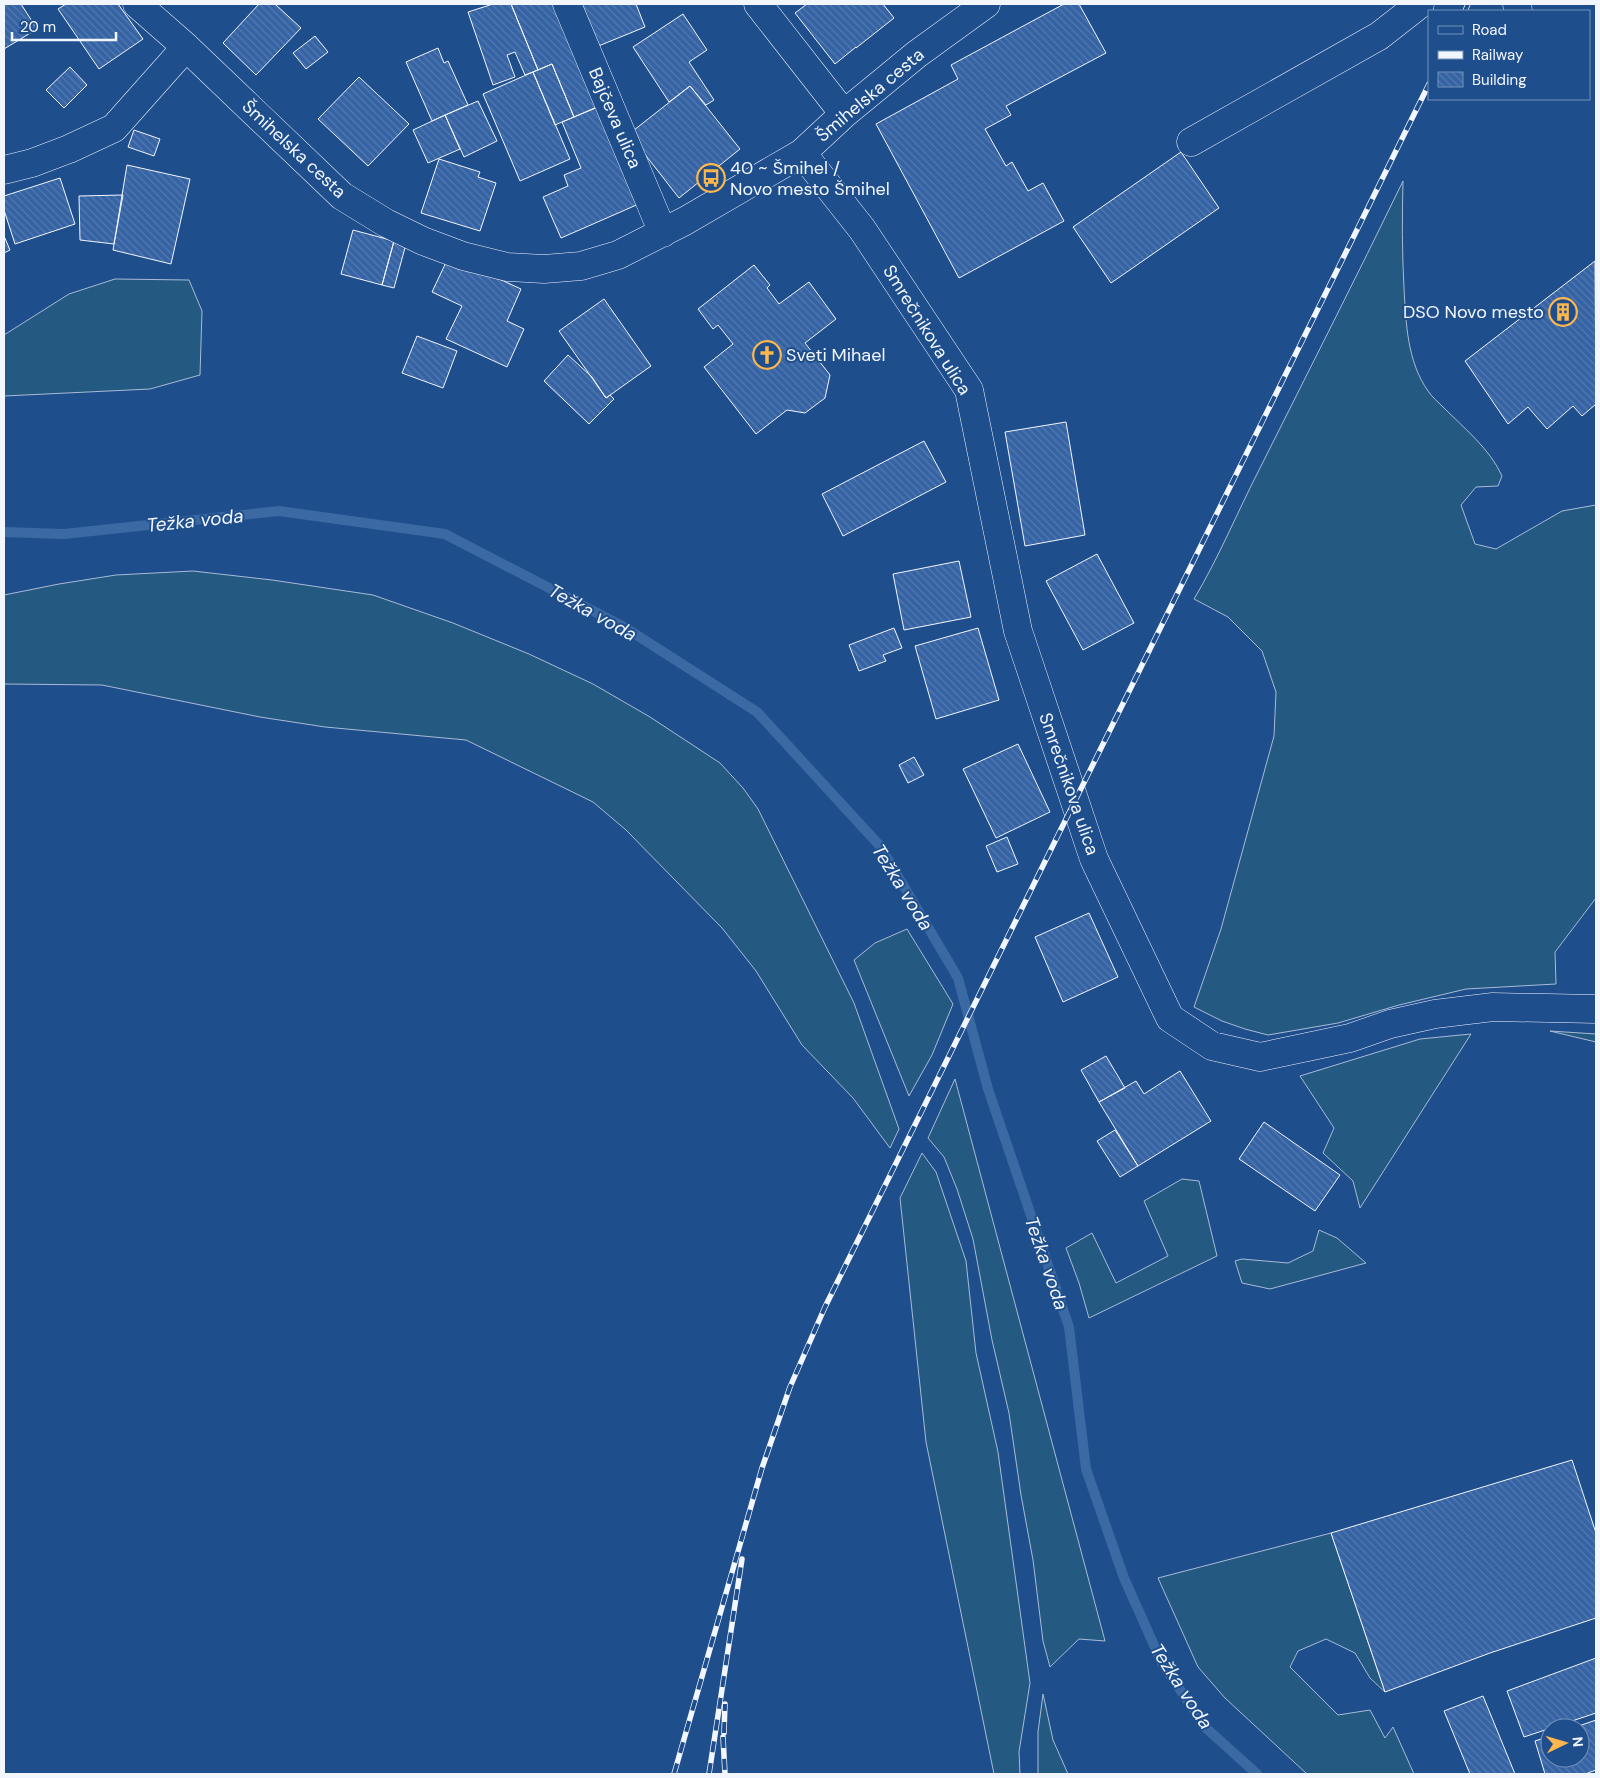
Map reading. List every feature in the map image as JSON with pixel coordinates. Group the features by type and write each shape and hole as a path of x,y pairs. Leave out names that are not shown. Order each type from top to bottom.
{"street":[{"name":"Šmihelska cesta","path":"137,4 186,47 342,196 423,241 463,256 507,267 544,269 581,266 618,255 663,233 802,152 844,114 917,54 986,4"},
{"name":"Bajčeva ulica","path":"567,4 663,233"},
{"path":"758,4 844,114"},
{"path":"1191,142 1378,36 1420,4"},
{"path":"4,170 69,149 114,128 186,47"},
{"name":"Smrečnikova ulica","path":"802,152 862,228 969,390 1018,631 1094,860 1170,1018 1212,1046 1260,1057 1350,1038 1390,1024 1435,1014 1494,1007 1596,1009"}],"shaded area":[{"path":"1403,181 1403,275 1409,341 1416,367 1430,393 1484,448 1502,476 1498,486 1476,487 1461,505 1475,544 1496,549 1562,511 1596,505 1596,898 1555,952 1556,984 1466,989 1399,1005 1338,1023 1268,1035 1222,1021 1194,1007 1221,929 1274,736 1276,692 1262,651 1228,617 1194,599 1220,551"},
{"path":"115,279 189,280 202,311 200,375 150,389 4,396 4,335 69,294"},
{"path":"193,571 272,580 373,595 453,623 529,654 593,684 650,717 720,763 743,788 758,809 854,1003 899,1129 890,1148 853,1098 802,1045 756,971 722,928 626,830 593,802 466,740 325,727 260,717 102,685 4,684 4,595 116,575"},
{"path":"907,929 953,1004 932,1055 909,1096 854,960 875,943"},
{"path":"1550,1031 1596,1034 1596,1042"},
{"path":"1471,1034 1360,1208 1353,1181 1323,1153 1334,1128 1300,1076 1420,1039"},
{"path":"955,1079 1105,1641 1079,1639 1050,1667 1043,1641 1033,1560 1009,1413 992,1340 973,1239 957,1189 944,1157 928,1138"},
{"path":"922,1153 936,1172 966,1261 976,1353 998,1452 1030,1683 1019,1752 1020,1774 994,1774 926,1442 900,1198"},
{"path":"1182,1179 1199,1181 1217,1256 1089,1318 1066,1248 1092,1233 1116,1283 1168,1256 1144,1201"},
{"path":"1319,1230 1337,1238 1366,1263 1270,1289 1242,1283 1235,1261 1242,1259 1288,1263 1313,1251"},
{"path":"1331,1533 1385,1692 1370,1678 1355,1653 1326,1639 1298,1651 1290,1667 1338,1715 1370,1710 1385,1738 1393,1727 1414,1774 1307,1774 1225,1698 1198,1667 1158,1578"},
{"path":"1043,1694 1053,1740 1068,1774 1038,1774 1038,1732"}],"building":[{"path":"4,4 21,4 37,29 4,49"},
{"path":"66,4 118,4 143,39 99,69 58,9"},
{"path":"259,4 275,4 301,28 256,75 223,43"},
{"path":"493,4 511,4 538,70 525,75 515,52 507,55 515,77 493,85 468,12"},
{"path":"511,4 556,4 599,106 574,117 552,64 538,70"},
{"path":"579,4 636,4 645,27 596,47"},
{"path":"807,4 883,4 894,18 835,64 795,13"},
{"path":"1064,4 1079,4 1106,53 1006,106 1011,115 985,129 1006,166 1012,162 1028,191 1043,183 1064,221 959,278 876,124 958,79 951,65"},
{"path":"683,14 707,50 689,62 714,100 706,105 690,86 669,102 633,47"},
{"path":"315,36 328,52 306,69 293,53"},
{"path":"438,48 444,63 448,61 468,105 432,121 406,62"},
{"path":"552,64 574,117 555,125 533,72"},
{"path":"70,67 87,85 64,108 46,90"},
{"path":"533,72 570,159 520,181 483,94"},
{"path":"359,77 409,124 368,166 318,119"},
{"path":"690,86 740,149 679,198 629,134"},
{"path":"478,101 497,141 464,157 445,115"},
{"path":"603,105 641,203 561,238 543,197 568,186 564,175 581,168 562,122"},
{"path":"445,115 460,149 428,163 413,130"},
{"path":"134,130 160,139 154,156 128,147"},
{"path":"1181,152 1219,208 1111,283 1073,227"},
{"path":"439,159 480,172 478,177 496,183 480,231 421,213"},
{"path":"127,165 190,179 171,264 113,250"},
{"path":"60,178 75,224 15,244 4,210 4,196"},
{"path":"123,195 114,244 80,240 79,196"},
{"path":"353,230 394,241 382,285 341,274"},
{"path":"4,236 10,250 4,253"},
{"path":"394,241 406,244 394,288 382,285"},
{"path":"449,256 521,289 507,321 524,329 507,367 446,339 462,306 432,292"},
{"name":"DSO Novo mesto","path":"1595,261 1596,404 1582,416 1573,406 1547,429 1528,407 1508,424 1465,361"},
{"name":"Sveti Mihael","path":"754,265 770,285 767,288 779,304 809,282 836,319 805,343 830,375 825,398 805,413 787,410 756,434 704,367 733,344 718,325 713,329 698,309"},
{"path":"604,299 651,366 606,398 559,331"},
{"path":"417,336 457,351 443,388 402,373"},
{"path":"568,355 592,377 606,398 610,395 614,399 589,424 544,381"},
{"path":"1066,422 1085,535 1025,546 1005,432"},
{"path":"924,441 946,482 843,536 822,494"},
{"path":"1097,554 1134,623 1083,650 1046,581"},
{"path":"959,561 971,617 904,630 893,574"},
{"path":"894,628 902,648 883,655 886,661 859,671 849,645"},
{"path":"978,628 999,700 936,719 915,646"},
{"path":"1018,744 1050,812 996,838 963,769"},
{"path":"914,757 924,775 908,783 899,765"},
{"path":"1007,837 1018,864 997,872 986,846"},
{"path":"1089,913 1118,977 1063,1002 1035,937"},
{"path":"1106,1056 1125,1088 1099,1102 1081,1070"},
{"path":"1180,1071 1211,1121 1138,1166 1099,1102 1136,1081 1144,1094"},
{"path":"1264,1122 1340,1175 1315,1211 1239,1159"},
{"path":"1115,1130 1138,1166 1120,1177 1097,1141"},
{"path":"1572,1460 1596,1533 1596,1618 1490,1653 1385,1692 1331,1533"},
{"path":"1596,1658 1596,1713 1581,1718 1540,1718 1540,1732 1524,1737 1507,1691"},
{"path":"1483,1696 1515,1774 1470,1774 1444,1711"},
{"path":"1596,1720 1596,1770 1585,1774 1545,1774 1543,1768 1590,1768 1590,1722"},
{"path":"1540,1739 1540,1758 1535,1741"}],"waterway":[{"name":"Težka voda","path":"4,532 64,534 279,511 445,534 624,627 757,712 880,846 958,978 988,1089 1069,1327 1086,1469 1124,1578 1162,1663 1206,1728 1257,1774"}],"railway":[{"path":"1465,10 1468,4"},
{"path":"674,1774 762,1468 790,1387 825,1307 1428,86"},
{"path":"709,1774 742,1559"},
{"path":"724,1733 725,1704"},
{"path":"723,1737 725,1774"}],"place":[{"name":"40 ~ Šmihel / Novo mesto Šmihel","path":"711,178"},
{"name":"DSO Novo mesto","path":"1563,312"},
{"name":"Sveti Mihael","path":"767,355"}]}
